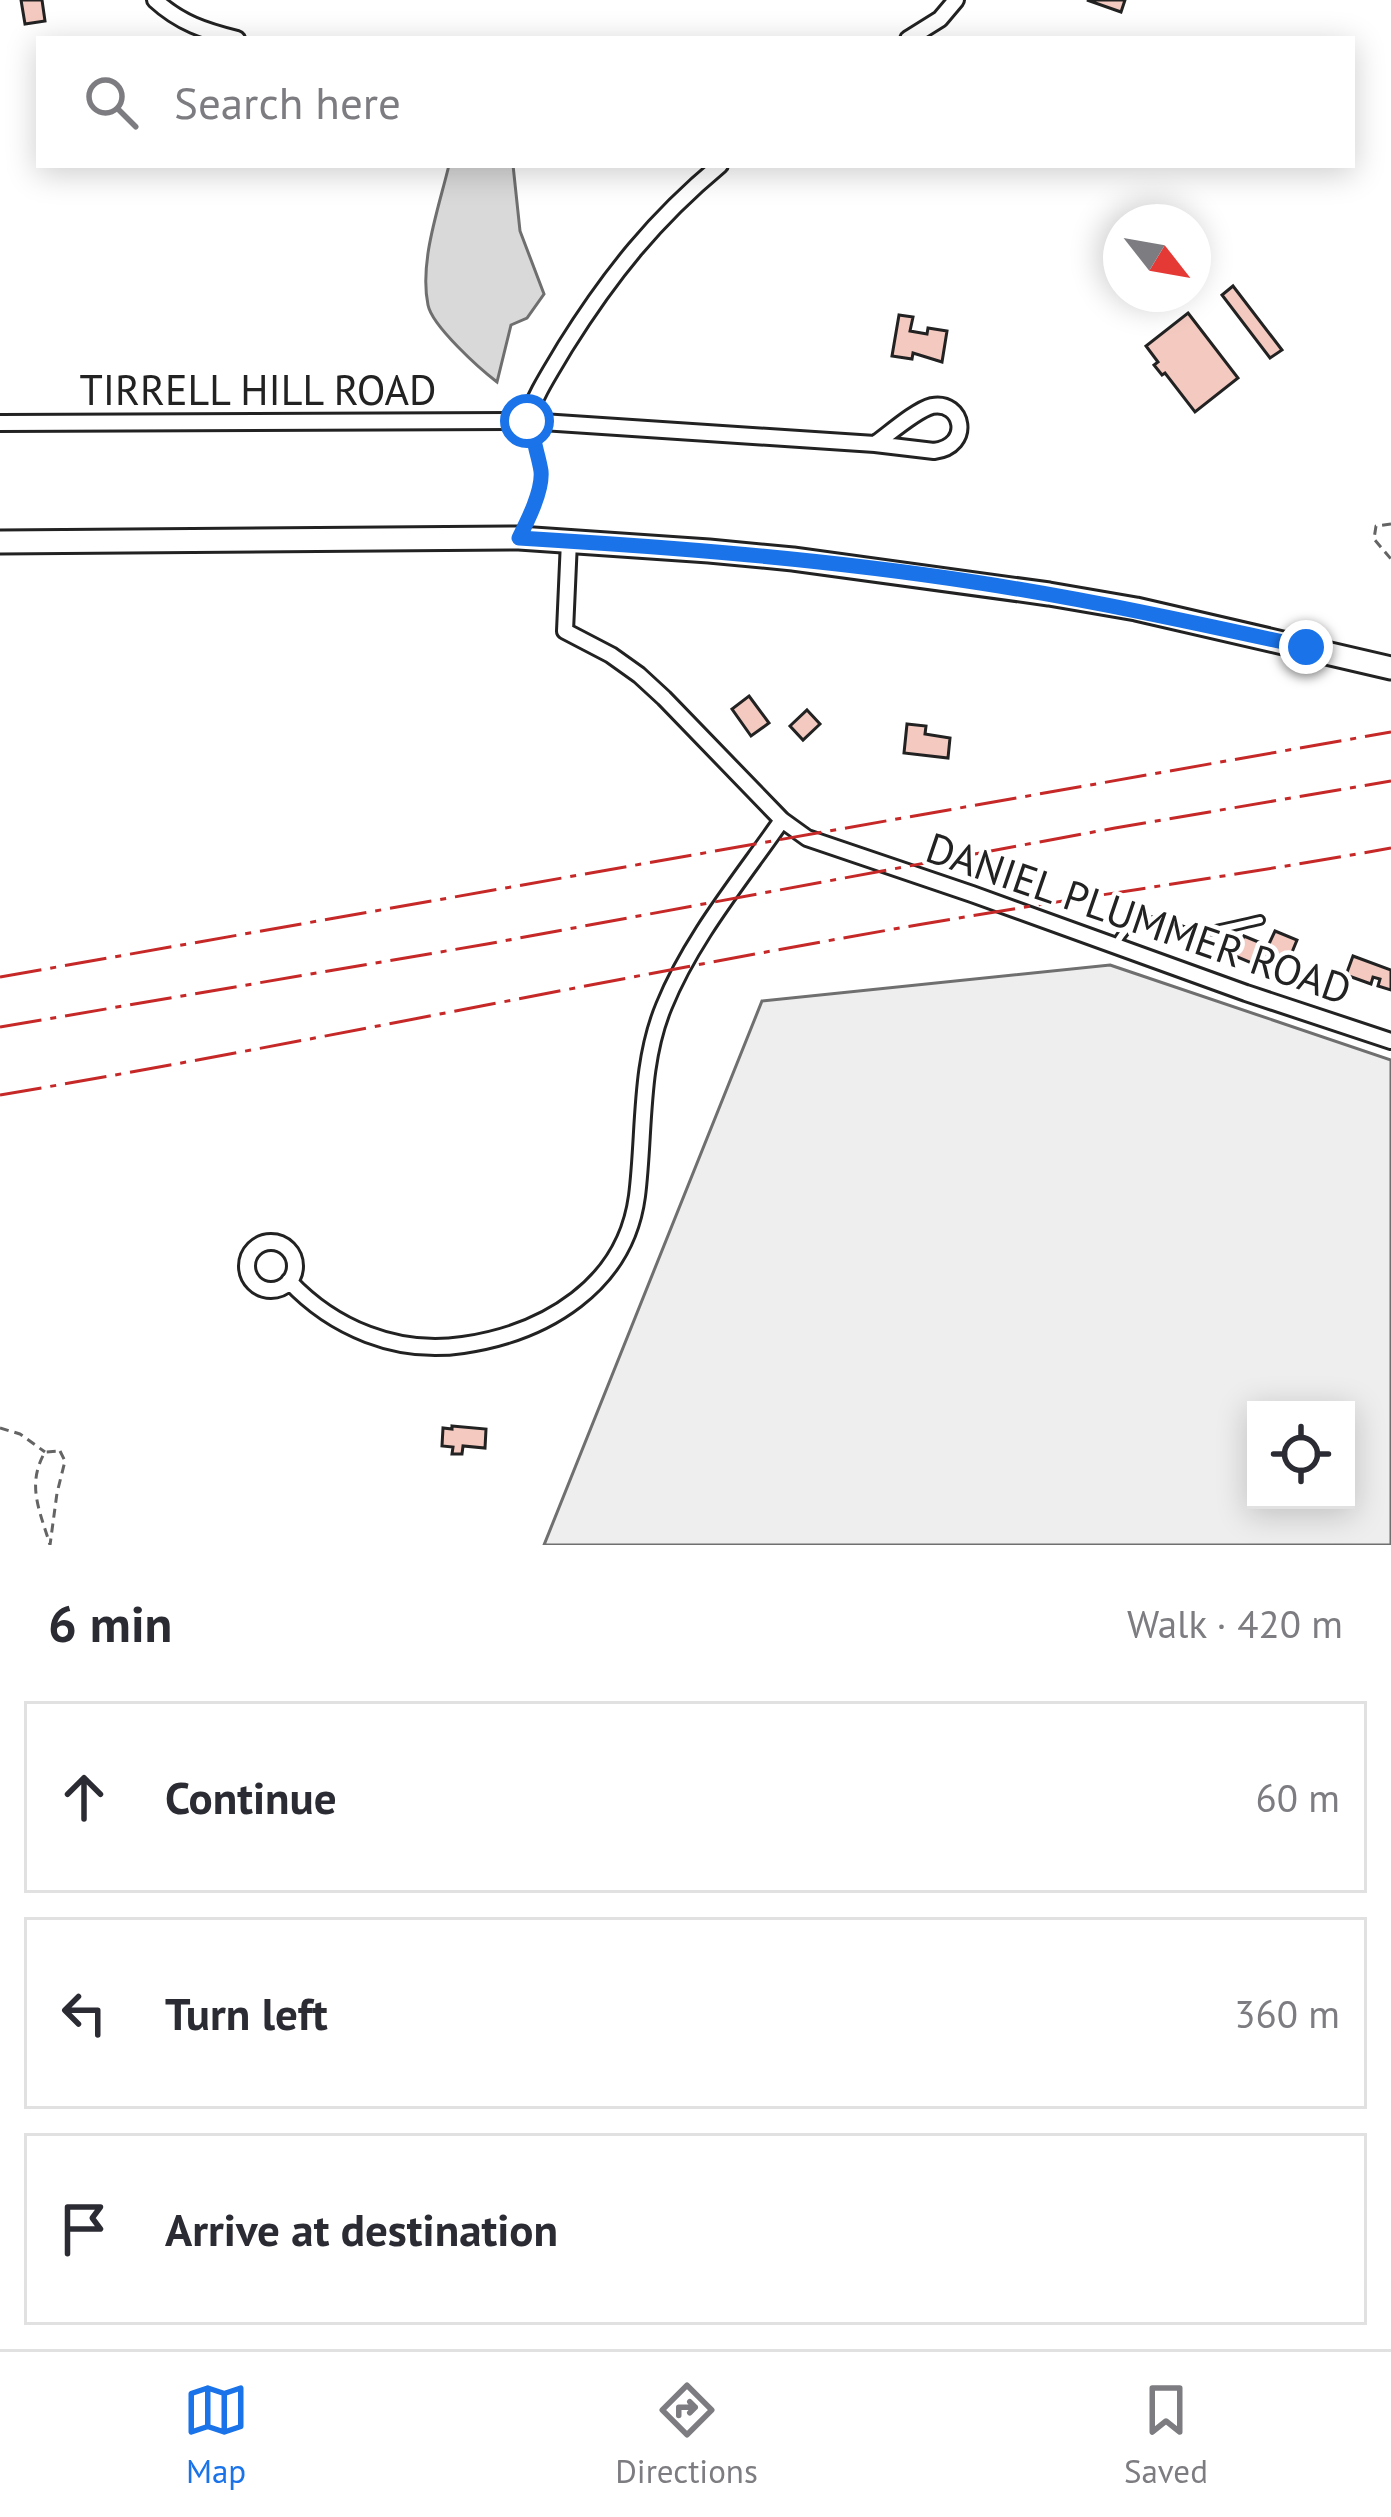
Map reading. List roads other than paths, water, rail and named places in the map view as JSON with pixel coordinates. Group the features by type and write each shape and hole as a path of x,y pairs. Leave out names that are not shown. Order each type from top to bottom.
{"main road":[{"path":"0,542 519,538 793,559 968,581 1136,610 1391,668"}],"street":[{"path":"155,0 184,22 225,36"},
{"path":"913,36 940,19 956,0"},
{"path":"530,421 538,392 594,300 658,220 717,168"},
{"name":"TIRRELL HILL ROAD","path":"0,423 530,421 942,451 955,442 959,422 952,411 931,406 875,444"},
{"name":"DANIEL PLUMMER ROAD","path":"569,541 565,631 639,675 782,820 807,838 1391,1041"},
{"path":"289,1280 318,1307 364,1334 415,1347 465,1345 514,1334 575,1303 611,1264 632,1219 650,1050 664,1004 688,957 782,820"}],"lane":[{"path":"1115,947 1124,930 1137,920 1199,932 1260,920"}]}
